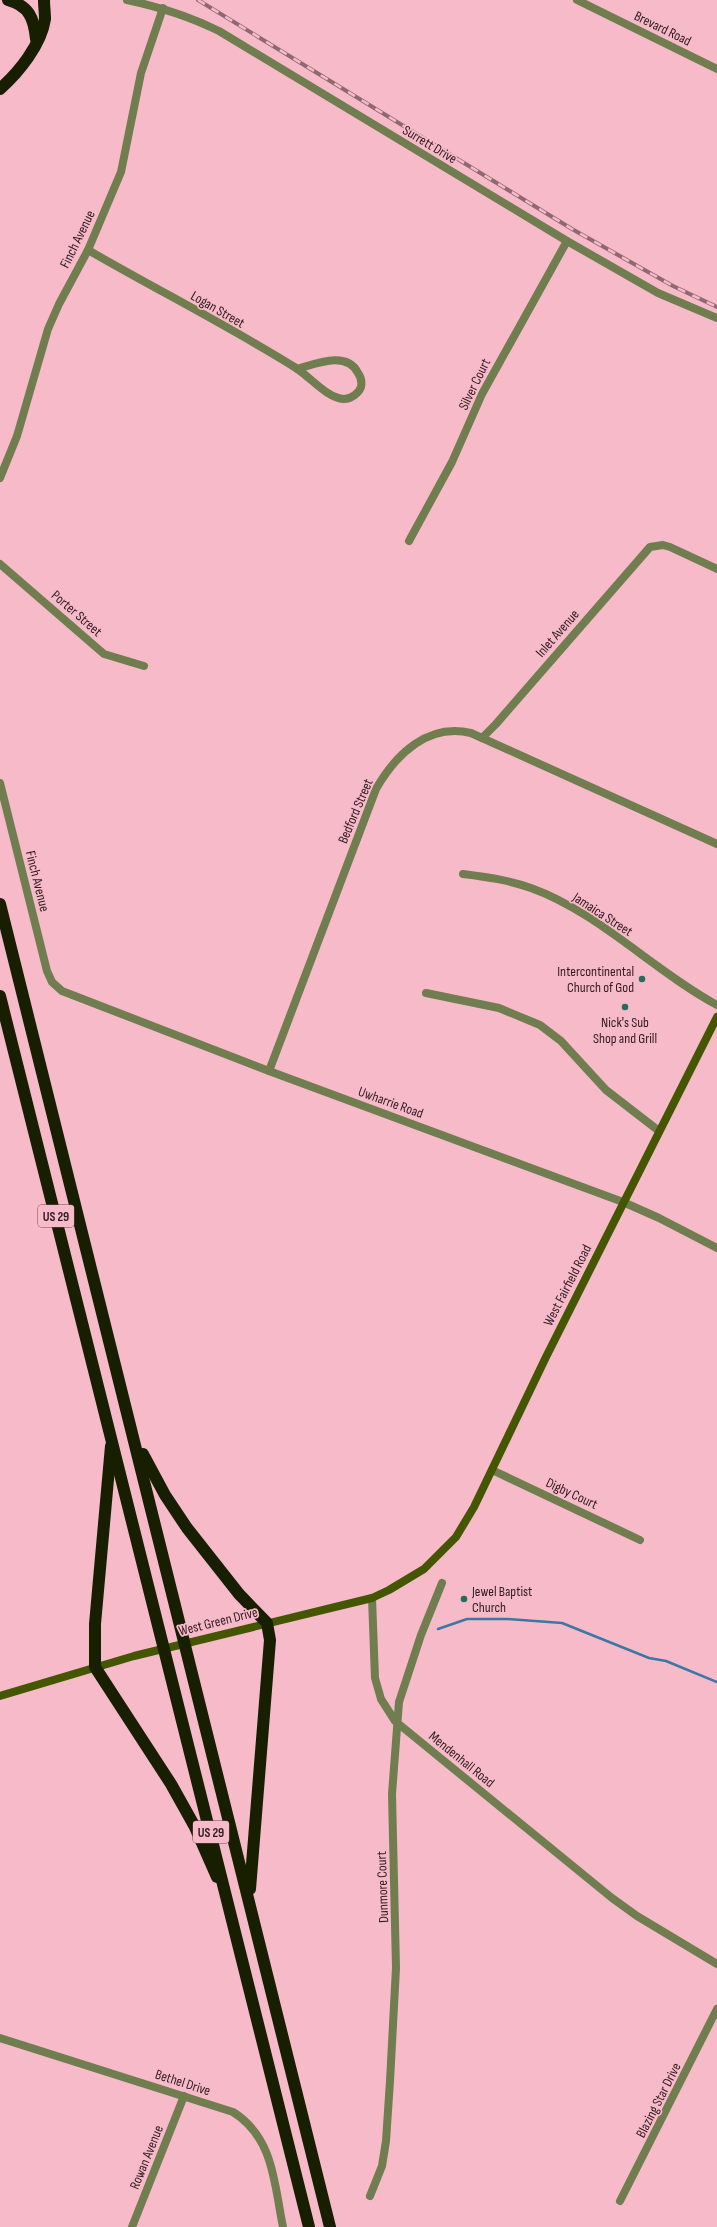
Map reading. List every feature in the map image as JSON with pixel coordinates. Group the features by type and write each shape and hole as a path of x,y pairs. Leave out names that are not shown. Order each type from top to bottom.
{"highway":[{"path":"8,0 19,4 31,15 36,42"},
{"path":"0,89 17,74 36,42 45,20 44,0"},
{"name":"US 29","path":"0,904 134,1436 330,2227"},
{"name":"US 29","path":"0,996 230,1907 255,2015 309,2227"},
{"path":"134,1436 165,1495 187,1528 239,1594 267,1623 270,1640 249,1898"},
{"path":"112,1437 95,1624 95,1667 171,1784 194,1827 230,1907"}],"main road":[{"name":"West Fairfield Road","path":"434,1559 445,1549 465,1524 623,1202 717,1017"},
{"name":"West Green Drive","path":"0,1696 95,1667 213,1635 372,1598 412,1578 434,1559"}],"street":[{"name":"Surrett Drive","path":"127,0 163,8 189,16 244,45 567,241 658,293 717,318"},
{"name":"Finch Avenue","path":"0,478 17,436 48,329 59,304 88,250 121,172 141,73 163,8 168,0"},
{"name":"Brevard Road","path":"577,0 717,69"},
{"name":"Silver Court","path":"409,541 452,462 482,394 567,241"},
{"name":"Logan Street","path":"88,250 297,369 332,394 348,399 358,392 361,380 358,371 340,360 329,360 297,369"},
{"name":"Inlet Avenue","path":"482,738 496,724 644,552 653,546 663,545 717,570"},
{"name":"Porter Street","path":"0,564 104,654 144,666"},
{"name":"Bedford Street","path":"269,1071 372,797 381,779 405,752 421,740 439,731 462,731 482,738 717,844"},
{"name":"Finch Avenue","path":"0,783 47,971 54,984"},
{"name":"Jamaica Street","path":"463,874 498,878 532,888 558,900 611,933 665,973 717,1005"},
{"name":"Uwharrie Road","path":"54,984 62,991 84,1000 269,1071 623,1202 717,1248"},
{"path":"426,992 499,1008 540,1025 561,1041 606,1090 659,1131"},
{"name":"Digby Court","path":"492,1470 640,1540"},
{"name":"Dunmore Court","path":"370,2196 382,2166 386,2141 396,1976 392,1794 399,1702 421,1634 442,1583"},
{"name":"Mendenhall Road","path":"372,1598 375,1678 381,1699 397,1723 612,1898 637,1916 717,1964"},
{"name":"Blazing Star Drive","path":"620,2201 717,2010"},
{"name":"Bethel Drive","path":"0,2038 233,2112 244,2119 258,2133 268,2155 284,2227"},
{"name":"Rowan Avenue","path":"132,2227 184,2096"}],"waterway":[{"path":"438,1629 467,1619 507,1619 562,1623 649,1658 666,1661 717,1682"}],"railway":[{"path":"198,0 572,229 673,286 717,307"}],"place":[{"name":"Intercontinental Church of God","path":"642,979"},
{"name":"Nick's Sub Shop and Grill","path":"625,1007"},
{"name":"Jewel Baptist Church","path":"464,1599"}]}
